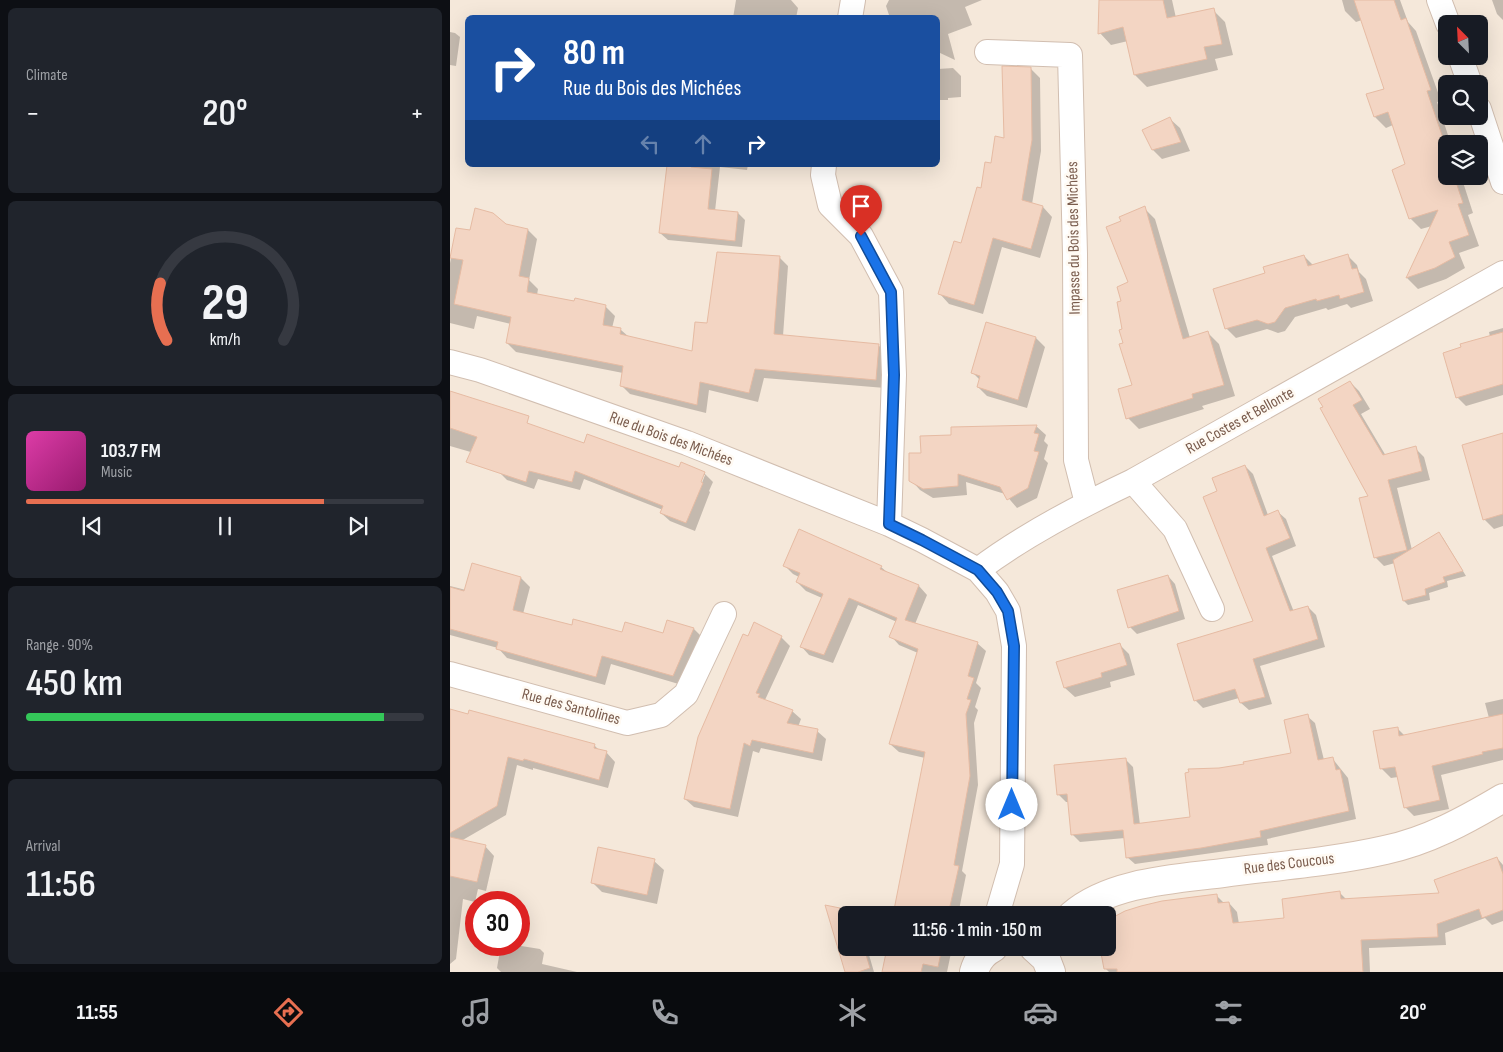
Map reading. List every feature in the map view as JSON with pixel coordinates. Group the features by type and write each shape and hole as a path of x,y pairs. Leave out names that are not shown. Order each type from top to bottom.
{"street":[{"path":"1440,0 1445,15"},
{"name":"Impasse du Bois des Michées","path":"987,52 1070,55 1075,254 1076,460 1087,503"},
{"path":"1488,124 1497,138 1503,182"},
{"path":"824,167 822,175 830,205 861,236 891,292 894,375 889,524"},
{"name":"Rue Costes et Bellonte","path":"978,570 996,556 1087,503 1133,481 1503,273"},
{"name":"Rue du Bois des Michées","path":"450,362 480,370 688,443 889,524 978,570 997,592 1008,611 1014,646 1012,864 1000,906"},
{"path":"1133,481 1175,529 1212,609"},
{"name":"Rue des Santolines","path":"450,674 627,723 661,715 686,694 724,614"},
{"name":"Rue des Coucous","path":"1083,906 1120,890 1159,880 1348,857 1386,850 1438,833 1503,798"},
{"path":"974,972 982,956"},
{"path":"1043,956 1046,959 1051,972"}],"shaded area":[{"path":"450,0 1503,0 1503,972 450,972"}],"building":[{"path":"1099,0 1163,0 1167,18 1214,8 1222,44 1204,47 1207,59 1134,75 1123,27 1098,34"},
{"path":"1354,0 1394,0 1401,20 1406,18 1431,90 1427,91 1442,135 1438,135 1438,185 1457,185 1463,203 1458,204 1469,235 1449,242 1455,257 1435,268 1406,278 1438,210 1409,219 1392,170 1405,164 1388,112 1374,117 1366,94 1384,89"},
{"path":"1002,66 1031,67 1032,140 1022,200 1043,206 1031,249 993,238 974,305 938,294 954,241 961,243 977,187 981,188 985,162 991,163 995,136 1004,138"},
{"path":"1170,117 1181,142 1152,150 1142,130"},
{"path":"667,167 712,169 708,209 738,212 735,241 659,233"},
{"path":"1145,206 1183,339 1208,331 1224,385 1192,394 1193,398 1126,419 1118,389 1132,385 1119,344 1123,343 1119,330 1122,329 1117,302 1121,301 1117,287 1128,282 1106,227 1121,221 1119,217"},
{"path":"475,208 493,213 506,224 528,229 519,276 529,278 527,292 574,301 575,298 606,305 603,325 621,328 620,334 692,351 695,322 707,323 717,252 780,256 774,334 879,344 876,380 755,369 749,393 700,382 697,405 620,386 623,366 506,343 511,317 454,304 463,260 450,258 456,228 470,230"},
{"path":"1348,254 1352,269 1357,268 1364,292 1340,299 1339,295 1317,301 1316,299 1285,308 1275,322 1268,324 1257,320 1225,329 1213,289 1265,273 1263,267 1304,255 1308,266"},
{"path":"986,322 1036,337 1018,400 977,387 980,376 971,373"},
{"path":"1503,332 1503,384 1456,398 1443,353 1461,347 1460,344"},
{"path":"1350,381 1362,400 1353,405 1383,455 1416,446 1422,471 1388,480 1407,550 1374,558 1359,498 1368,496 1320,408 1323,407 1318,399"},
{"path":"450,391 529,416 527,423 584,443 587,434 679,467 681,462 705,472 701,482 703,483 686,523 660,513 663,506 575,471 572,482 529,471 526,482 466,462 477,437 450,428"},
{"path":"1037,425 1034,433 1039,434 1034,451 1039,452 1028,488 1007,500 1000,487 958,474 958,486 923,489 909,481 909,453 921,453 920,436 951,435 951,427"},
{"path":"1503,433 1503,514 1483,520 1462,445"},
{"path":"1245,465 1264,516 1278,510 1290,538 1266,548 1290,611 1308,606 1318,639 1253,659 1265,697 1240,703 1235,689 1194,701 1177,644 1253,621 1203,497 1217,491 1212,478"},
{"path":"799,529 882,566 880,569 919,585 905,620 978,642 968,676 974,678 967,699 971,700 966,714 970,776 954,865 959,866 950,906 895,906 925,752 889,744 918,649 889,637 897,618 849,598 824,655 800,647 823,594 796,582 800,573 783,566"},
{"path":"1439,532 1463,571 1443,577 1445,582 1425,589 1426,595 1403,601 1393,560"},
{"path":"472,563 521,577 513,610 572,625 573,619 622,632 625,622 663,633 667,620 694,628 673,676 602,656 596,677 496,649 498,642 450,629 450,587 464,591"},
{"path":"1168,575 1179,611 1128,628 1117,590"},
{"path":"754,622 782,636 756,693 760,694 758,697 793,710 787,723 818,729 813,753 752,740 750,746 744,743 730,809 684,799 698,737 743,634 748,636"},
{"path":"1120,643 1127,665 1101,673 1102,677 1064,688 1056,662"},
{"path":"450,709 468,714 469,710 595,744 594,748 607,751 599,780 524,759 523,761 508,757 497,806 450,833"},
{"path":"1308,714 1318,760 1333,757 1336,770 1340,769 1349,811 1260,831 1261,837 1201,848 1126,858 1123,830 1071,835 1067,794 1057,795 1054,765 1126,758 1134,824 1190,817 1185,773 1189,772 1188,769 1219,768 1291,753 1284,720"},
{"path":"1503,714 1503,748 1432,766 1440,800 1404,808 1395,767 1380,769 1373,731 1398,727 1399,736"},
{"path":"450,837 486,845 477,882 450,876"},
{"path":"598,847 655,859 647,895 591,883"},
{"path":"1497,857 1503,874 1503,910 1482,918 1479,909 1437,924 1438,937 1361,940 1363,972 1117,972 1117,969 1104,969 1102,956 1116,956 1116,916 1141,906 1162,901 1217,894 1218,903 1229,902 1233,923 1284,918 1282,899 1340,891 1341,899 1439,893 1434,880"},
{"path":"825,905 838,908 838,949"},
{"path":"840,956 866,956 870,968 858,972 845,972"},
{"path":"885,956 940,956 938,967 923,964 921,972 882,972"}],"route":[{"path":"861,236 891,292 894,375 889,524 978,570 997,592 1008,611 1014,646 1012,805"}]}
